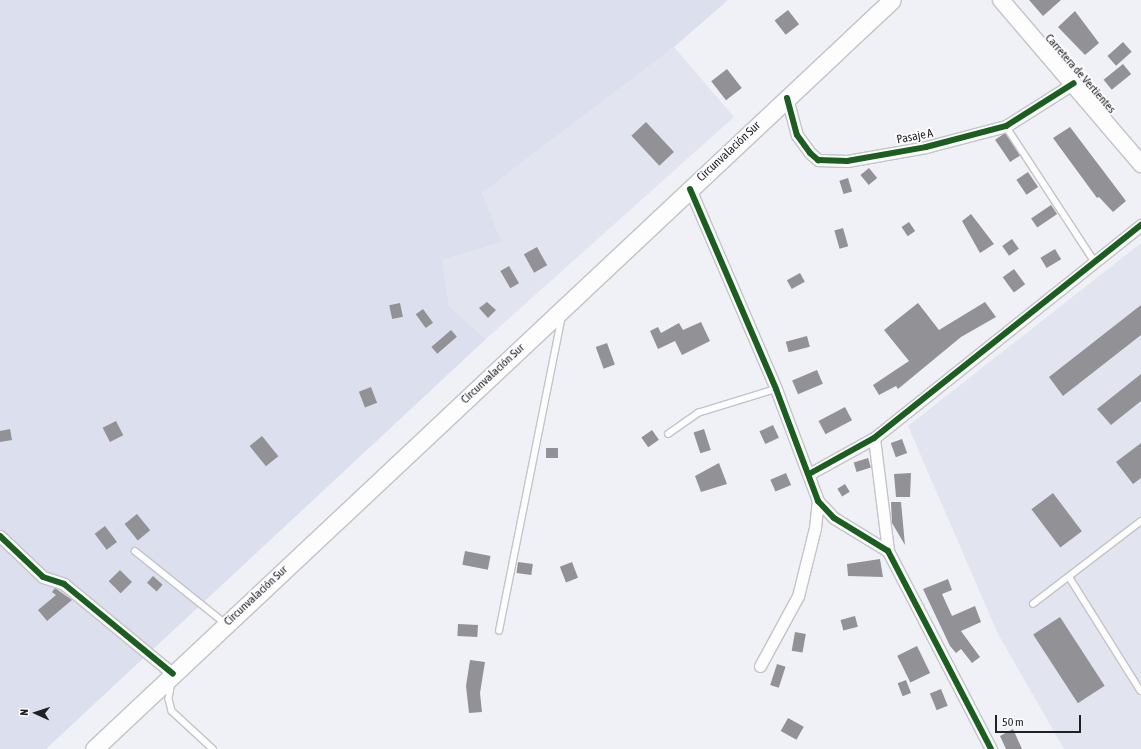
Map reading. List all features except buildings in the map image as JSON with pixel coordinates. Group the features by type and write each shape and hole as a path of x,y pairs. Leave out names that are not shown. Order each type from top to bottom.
{"main road":[{"name":"Circunvalación Sur","path":"94,749 892,0"},
{"name":"Carretera de Vertientes","path":"1001,0 1074,83 1141,164"}],"street":[{"name":"Pasaje A","path":"787,98 798,135 810,153 823,161 847,161 926,147 1006,126 1074,83"},
{"path":"690,189 776,389 818,501 816,528 798,596 760,666"},
{"path":"809,474 874,438 1141,225"},
{"path":"874,438 888,551 991,749"},
{"path":"818,501 834,518 888,551"},
{"path":"0,536 43,577 71,588 173,674"}],"lane":[{"path":"1006,126 1095,262"},
{"path":"499,631 563,308"},
{"path":"668,434 698,413 776,389"},
{"path":"1033,604 1070,578 1141,521"},
{"path":"135,551 226,624"},
{"path":"1070,578 1141,691"},
{"path":"173,674 168,699 172,712 212,749"}],"shaded area":[{"path":"0,0 728,0 674,47 482,193 502,242 442,260 449,306 486,339 46,749 0,749"},
{"path":"674,47 734,117 486,339 449,306 442,260 502,242 482,193"},
{"path":"1141,243 1141,749 1064,749 998,634 908,426"}],"cycle path":[{"path":"787,98 797,135 810,153 818,160 847,161 926,147 1006,126 1074,83"},
{"path":"690,189 776,389 818,501 834,518 888,551 991,749"},
{"path":"809,474 874,438 1141,225"},
{"path":"0,536 43,577 64,584 173,674"}]}
